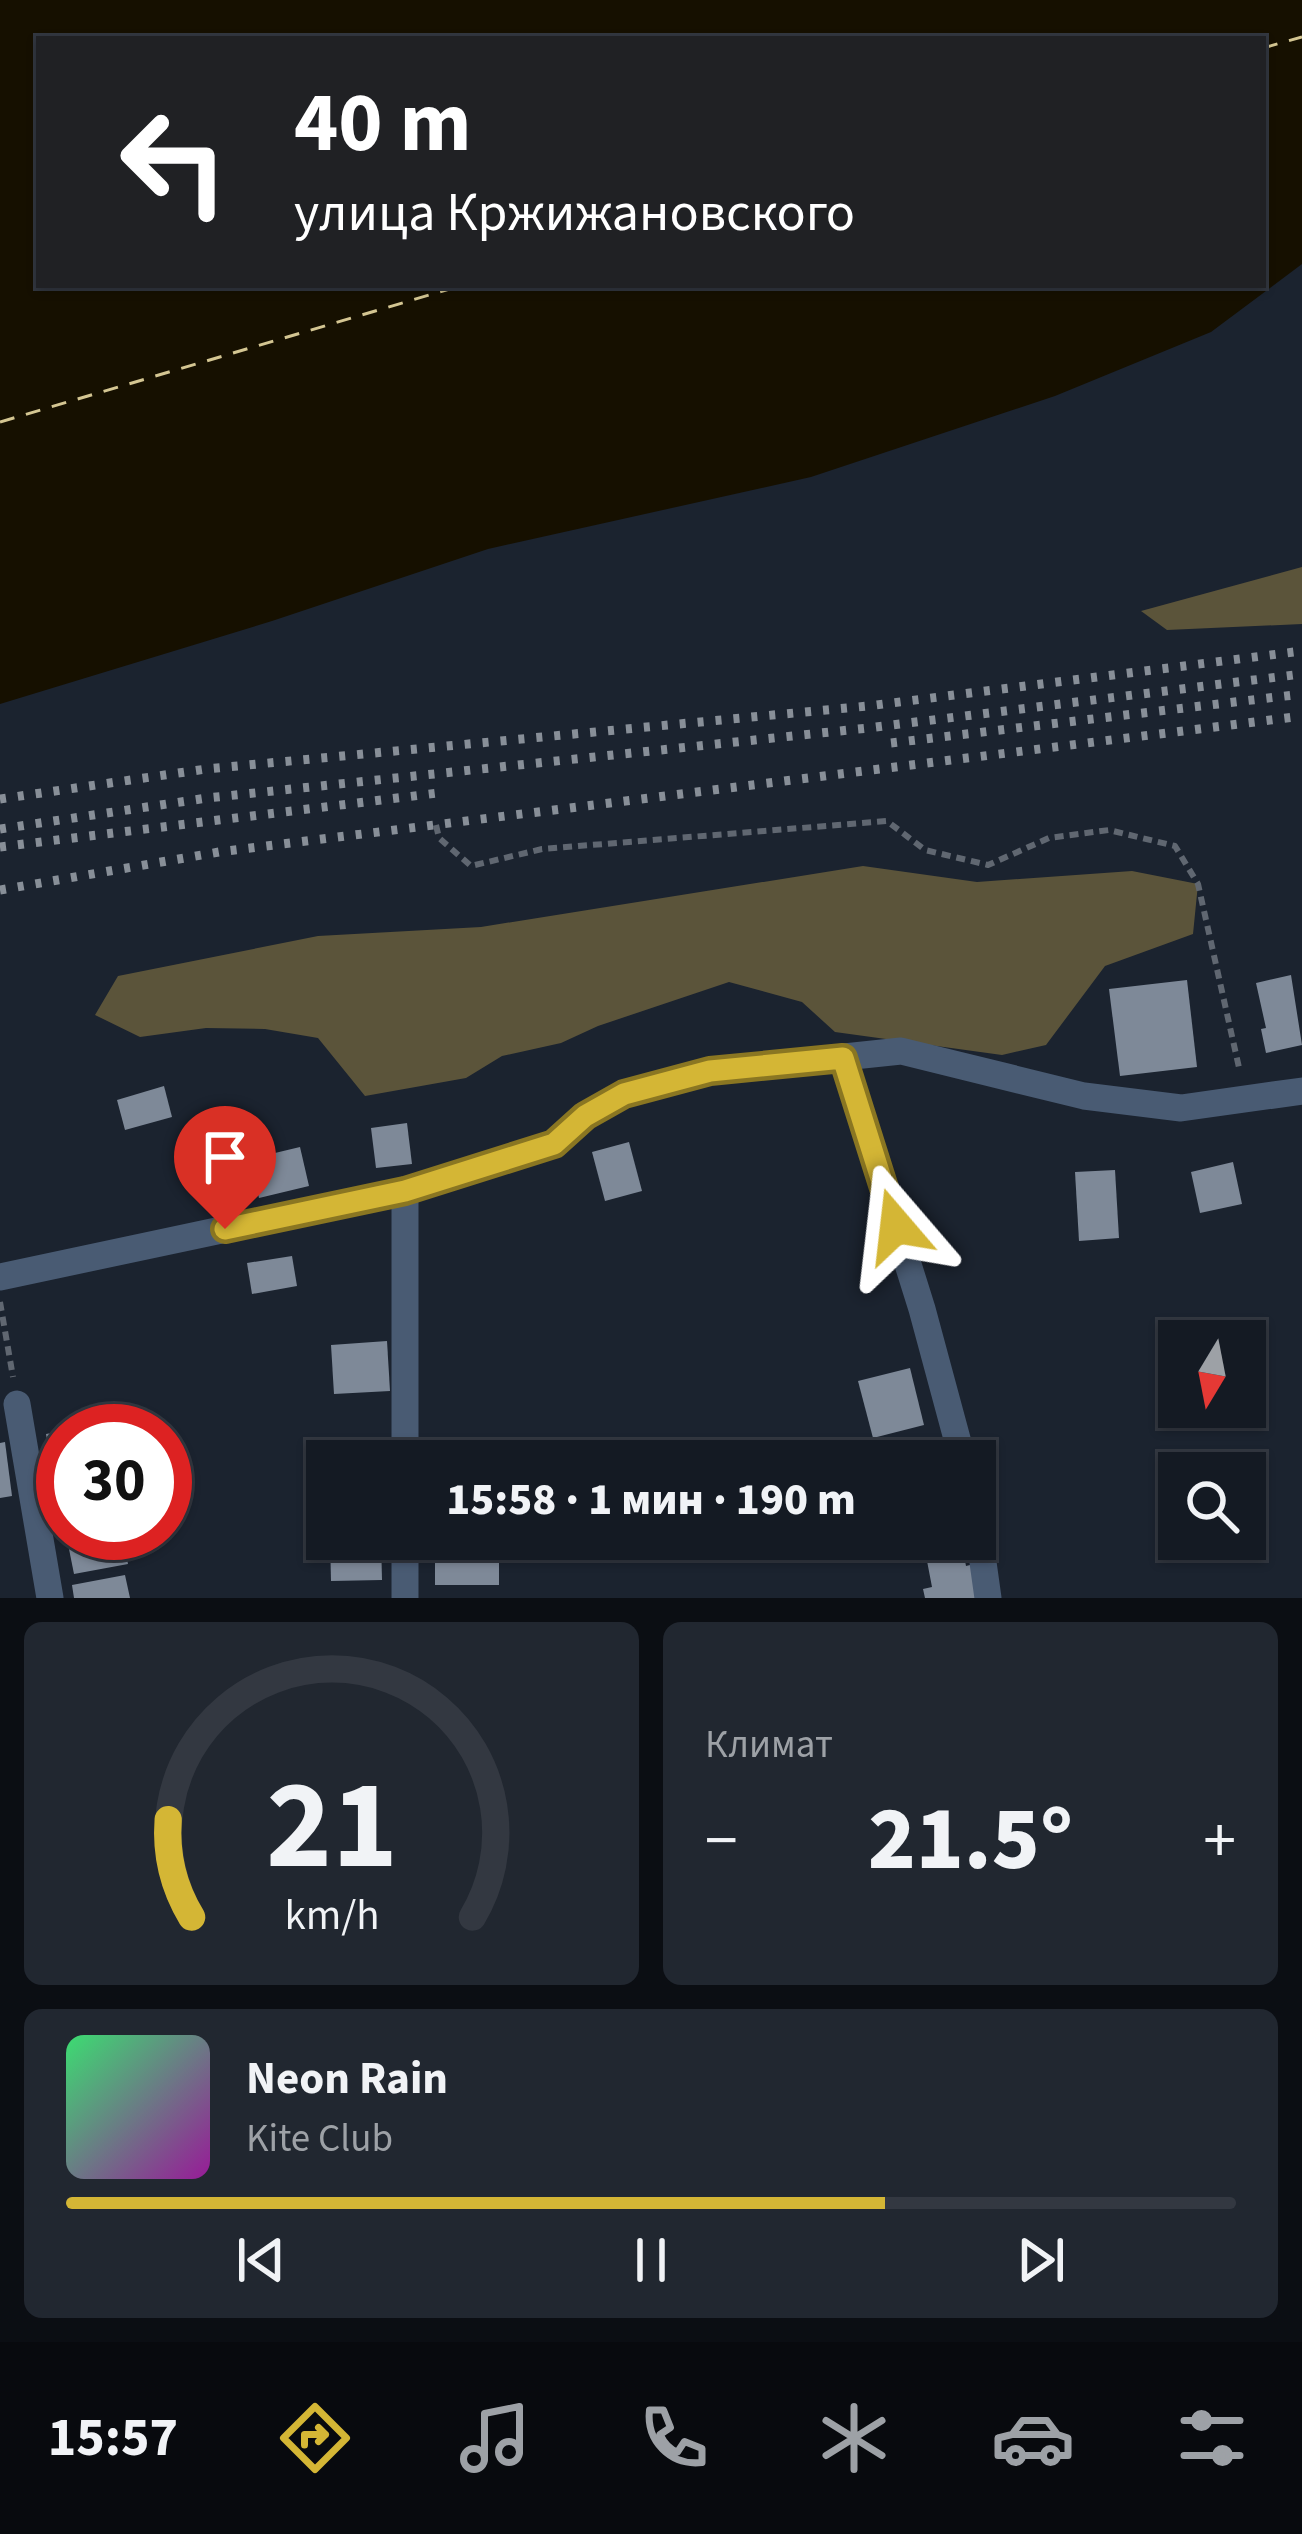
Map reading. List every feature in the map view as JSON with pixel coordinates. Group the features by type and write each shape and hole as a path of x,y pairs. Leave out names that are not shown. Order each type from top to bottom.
{"street":[{"path":"0,1277 405,1191 554,1144 585,1116 624,1094 710,1071 901,1051 1084,1096 1181,1108 1302,1091"},
{"path":"843,1058 957,1440"},
{"path":"405,1191 405,1440"},
{"path":"17,1404 50,1598"},
{"path":"405,1560 405,1598"},
{"path":"983,1560 988,1598"}],"path":[{"path":"436,825 439,838 470,866 542,849 887,821 925,850 988,865 1049,838 1108,830 1175,846 1198,884 1246,1099"},
{"path":"0,1302 17,1404"}],"shaded area":[{"path":"0,0 1302,0 1302,264 1211,332 1055,396 811,477 488,549 0,704"},
{"path":"1302,567 1302,624 1167,630 1141,611"},
{"path":"863,866 977,882 1132,871 1198,884 1193,934 1105,966 1046,1045 1002,1055 835,1032 802,1002 729,982 561,1043 502,1056 466,1078 365,1096 318,1038 265,1029 206,1028 140,1037 95,1015 118,976 318,936 481,927"}],"building":[{"path":"1291,975 1302,1045 1266,1053 1256,983"},
{"path":"1187,980 1197,1067 1120,1076 1109,989"},
{"path":"164,1086 172,1117 125,1130 117,1100"},
{"path":"407,1123 412,1164 376,1168 371,1128"},
{"path":"629,1142 642,1191 605,1201 592,1152"},
{"path":"300,1147 309,1186 259,1198 250,1159"},
{"path":"1233,1162 1242,1204 1200,1213 1191,1172"},
{"path":"1115,1170 1119,1238 1079,1241 1075,1172"},
{"path":"292,1256 297,1286 252,1294 247,1263"},
{"path":"387,1341 390,1391 334,1394 331,1345"},
{"path":"910,1368 924,1425 873,1438 858,1381"},
{"path":"5,1442 12,1496 0,1498 0,1443"},
{"path":"71,1560 127,1560 128,1564 74,1574"},
{"path":"330,1560 382,1560 382,1580 331,1581"},
{"path":"435,1560 499,1560 499,1585 435,1585"},
{"path":"927,1560 965,1560 966,1566 974,1564 980,1598 925,1598 923,1589 932,1587"},
{"path":"125,1575 130,1598 74,1598 72,1585"}],"ferry route":[{"path":"1266,47 1302,37"},
{"path":"0,422 453,288"}],"railway":[{"path":"0,799 206,769 868,706 1302,651"},
{"path":"0,829 207,798 868,728 1302,674"},
{"path":"891,743 1302,694"},
{"path":"0,890 219,852 1302,716"},
{"path":"0,847 438,793"}],"route":[{"path":"225,1229 405,1191 554,1144 585,1116 624,1094 710,1071 843,1058 896,1226"}]}
